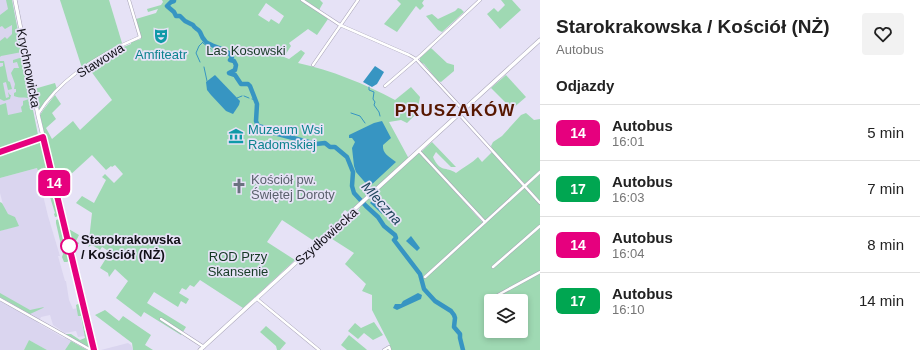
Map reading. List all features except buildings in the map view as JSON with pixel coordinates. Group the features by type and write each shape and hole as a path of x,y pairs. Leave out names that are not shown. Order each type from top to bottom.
{"street":[{"name":"Krychnowicka","path":"15,0 38,115 94,350"},
{"name":"Stawowa","path":"38,115 61,87 79,72 116,48 140,37 129,0"},
{"path":"302,0 340,25 416,59 463,111"},
{"path":"312,65 358,0"},
{"path":"385,86 480,0"},
{"name":"Szydłowiecka","path":"202,348 540,40"},
{"path":"459,114 540,203"},
{"path":"0,152 43,137"},
{"path":"419,151 485,222"},
{"path":"425,277 540,172"},
{"path":"493,267 540,226"},
{"path":"500,294 540,272"},
{"path":"0,299 91,350"},
{"path":"257,299 319,350"},
{"path":"161,319 202,348"},
{"path":"384,350 389,349"}],"shaded area":[{"path":"0,0 12,0 34,117 0,125"},
{"path":"37,168 44,190 42,191 48,216 60,256 58,256 66,281 69,300 73,309 78,308 85,336 78,337 76,331 65,333 53,325 50,315 41,317 38,323 71,341 65,350 47,350 29,340 24,350 0,350 0,231 9,228 0,193 0,178"},
{"path":"128,343 131,345 133,350 101,350"}],"green space":[{"path":"6,0 12,0 22,52 0,57 0,41 5,37 7,39 12,34 12,25 5,29 2,26 0,27 0,15 8,9"},
{"path":"60,0 109,0 122,43 82,68"},
{"path":"162,0 320,0 323,3 319,10 308,2 307,4 328,19 317,35 308,29 289,43 291,46 284,57 289,59 301,50 305,53 298,63 323,69 348,78 395,100 411,87 420,97 417,113 407,123 401,120 389,122 409,159 418,151 484,224 524,188 540,204 540,350 386,350 390,345 372,310 372,295 362,291 366,284 345,264 354,253 329,237 358,211 362,204 360,201 349,213 345,210 343,212 345,216 311,247 314,241 282,220 267,242 295,260 243,308 200,280 194,287 190,285 186,290 182,288 179,293 189,299 186,304 181,301 178,307 154,292 147,303 186,327 181,335 144,312 141,317 116,298 128,281 115,269 109,277 108,273 100,268 110,252 102,247 100,250 92,245 88,247 91,241 89,240 92,213 76,203 82,196 94,203 106,180 102,177 105,174 114,183 123,174 115,165 106,170 92,155 57,187 40,115 55,95 61,104 52,113 56,119 46,128 52,139 73,121 80,130 112,100 88,67 103,57 107,59 110,57 111,52 131,44 131,42 141,39 136,19 156,13 158,9 148,12 147,9 161,5 163,2","holes":["266,3 284,16 279,24 271,19 269,22 258,15"]},
{"path":"397,0 424,0 422,3 424,6 420,10 416,6 397,32 384,24 401,4"},
{"path":"501,0 512,0 521,10 500,29 487,14 494,8 498,12 505,5"},
{"path":"458,8 464,12 442,32 438,30 426,16 432,14 438,19"},
{"path":"431,48 447,63 454,65 454,71 441,82 438,81 424,64 420,62 420,58"},
{"path":"23,57 31,99 14,96 16,89 14,89 15,84 11,73 14,68 19,68 17,62 13,63 13,60"},
{"path":"0,61 4,61 8,81 10,82 12,89 8,90 6,82 3,83 6,98 9,97 8,92 11,95 10,99 4,101 0,99 0,67 3,66 3,63 0,63"},
{"path":"506,75 526,97 512,109 491,88"},
{"path":"55,83 57,89 39,110 34,89"},
{"path":"29,99 31,100 38,135 0,150 0,105 6,103 8,115 22,112 21,107 23,105 23,101"},
{"path":"526,113 534,120 540,119 540,170 525,184 491,146 493,142 502,136 521,115"},
{"path":"40,139 43,142 50,177 46,178 43,166 45,178 40,178 37,168 0,178 0,154 25,145 26,147 38,143"},
{"path":"432,142 456,167 451,167 436,152 433,157 441,167 456,173 478,157 482,162 492,152 524,186 485,221 421,152"},
{"path":"540,174 540,201 526,186"},
{"path":"53,190 59,216 55,217 49,194 47,193 48,191"},
{"path":"0,202 8,214 15,217 19,226 0,231"},
{"path":"59,219 70,260 67,262 64,262 62,257 63,254 56,223 56,220"},
{"path":"67,228 79,235 76,241 79,243 77,246 71,243"},
{"path":"0,293 30,310 44,307 30,314 0,297"},
{"path":"80,303 84,319 84,328 91,349 65,334 71,334 80,340 85,338 81,316 78,316 76,305"},
{"path":"105,310 119,321 123,316 151,335 145,345 153,350 133,350 132,343 95,315"},
{"path":"374,322 383,335 373,340 364,333 358,339 348,331 355,323 361,328"},
{"path":"266,326 286,343 280,350 277,350 276,346 260,332"},
{"path":"349,335 367,350 347,350 341,345"},
{"path":"29,340 47,350 24,350"},
{"path":"71,341 87,350 65,350"}],"water":[{"path":"375,66 384,72 377,84 372,87 363,82"},
{"path":"215,75 240,101 233,114 226,111 207,90 206,82"},
{"path":"382,121 391,138 383,145 384,151 396,162 369,187 356,172 352,148 355,142 352,138 349,138 349,135 374,123"},
{"path":"376,196 383,205 382,214 370,203"},
{"path":"411,236 420,248 417,251 406,241"},
{"path":"418,293 422,295 421,299 397,310 393,308 395,304 401,304 403,301"}],"waterway":[{"name":"Mleczna","path":"174,0 167,6 176,16 180,16 185,21 193,25 200,32 206,42 228,52 232,57 230,60 234,61 236,65 235,70 229,73 235,75 241,84 248,84 250,86 257,104 256,121 258,126 266,128 274,133 316,144 325,143 330,147 335,147 347,157 353,172 352,186 354,193 378,217 384,226 395,235 396,238 394,240 420,274 424,289 435,301 451,311 454,315 454,327 460,334 463,350"},
{"path":"200,62 196,53 199,46 204,41"},
{"name":"Mleczna","path":"203,43 211,49"},
{"path":"204,67 207,81"},
{"path":"369,87 369,90 374,92 374,105 380,116"},
{"path":"237,98 242,96"},
{"path":"244,96 249,98"},
{"name":"Mleczna","path":"252,99 256,100"},
{"path":"351,113 360,116 365,123"}],"bus line":[{"name":"14","path":"0,152 43,137 94,350"}],"place":[{"name":"Amfiteatr","path":"161,36"},
{"name":"Muzeum Wsi Radomskiej","path":"236,136"},
{"name":"Kościół pw. Świętej Doroty","path":"239,186"},
{"name":"Starokrakowska / Kościół (NŻ)","path":"69,246"}],"district":[{"name":"PRUSZAKÓW","path":"455,110"}],"park label":[{"name":"Las Kosowski","path":"246,50"},
{"name":"ROD Przy Skansenie","path":"238,264"}]}
